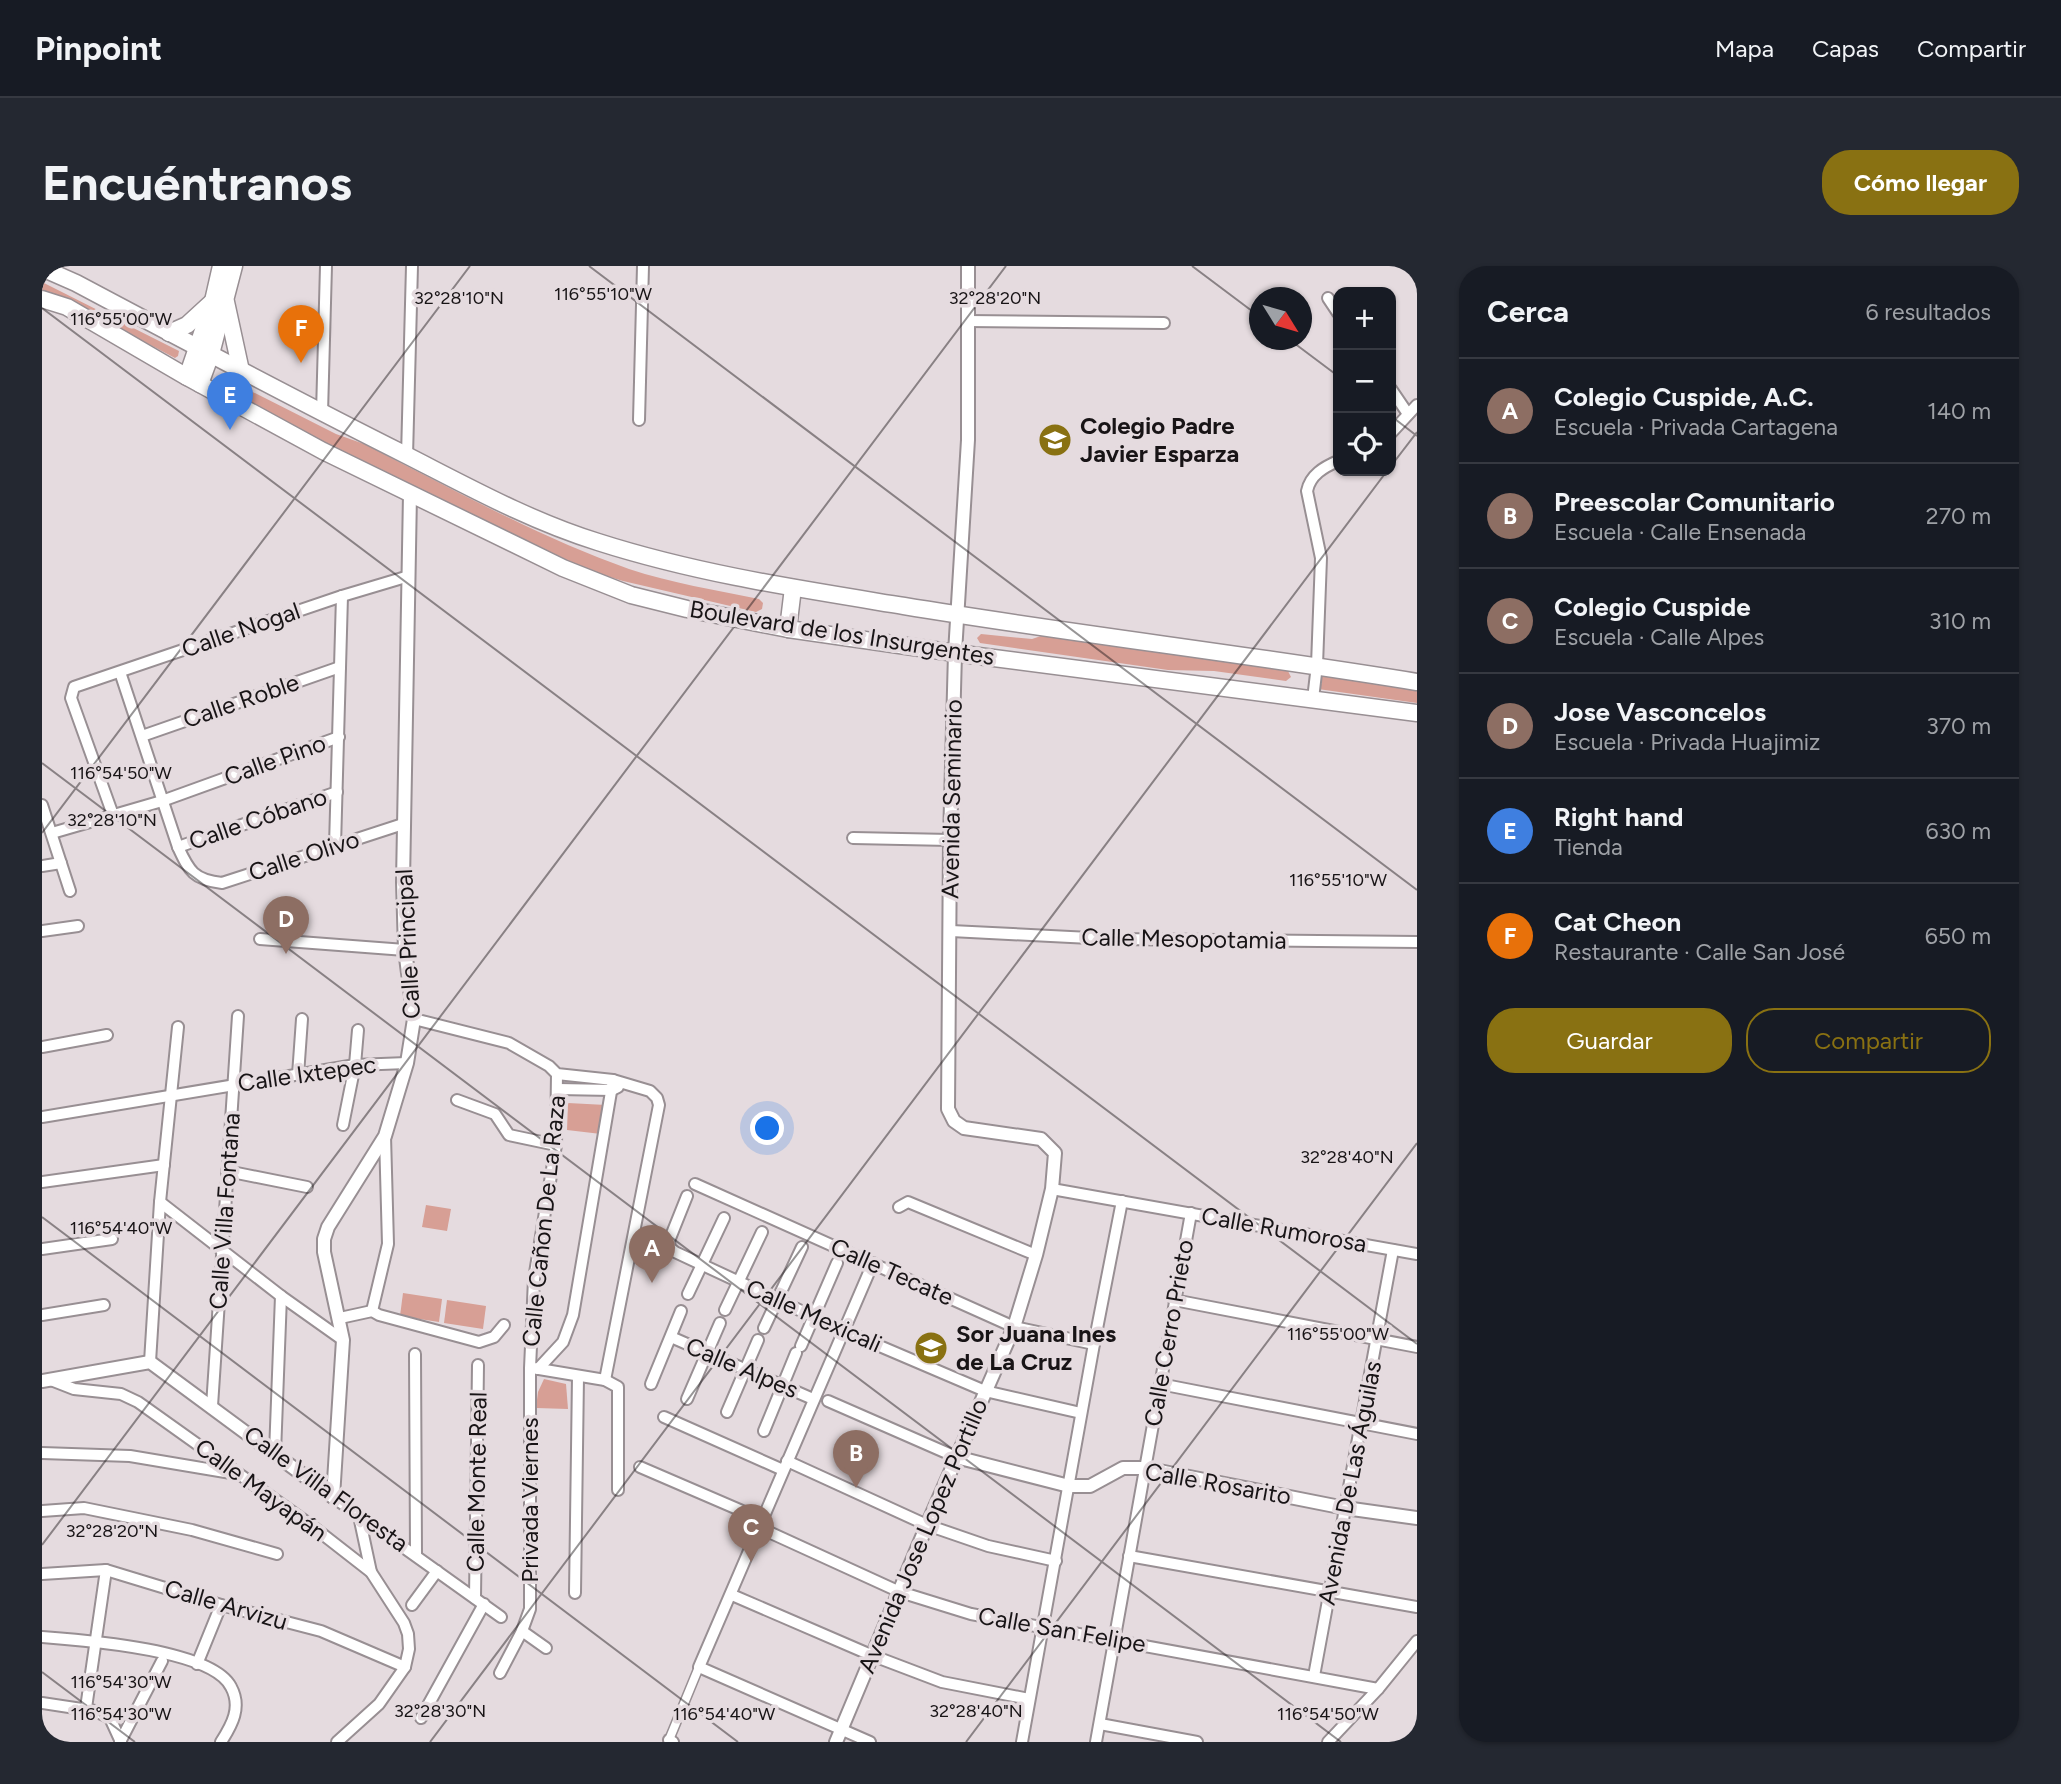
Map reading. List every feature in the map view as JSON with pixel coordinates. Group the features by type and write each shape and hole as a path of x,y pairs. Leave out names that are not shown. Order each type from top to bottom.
{"main road":[{"path":"221,266 219,300 241,371"},
{"path":"194,381 219,300 234,266"},
{"name":"Boulevard de los Insurgentes","path":"42,268 76,283 322,413 537,520 671,564 793,588 959,615 1317,665 1417,682"},
{"name":"Boulevard de los Insurgentes","path":"42,299 67,307 194,381 323,451 562,568 631,594 687,609 788,629 1417,713"},
{"path":"169,333 187,325 219,300"},
{"path":"788,629 793,588"}],"street":[{"path":"322,413 326,266"},
{"path":"407,456 412,266"},
{"path":"639,419 643,266"},
{"name":"Avenida Seminario","path":"954,1121 948,1109 950,840 955,653 968,440 968,266"},
{"path":"1328,298 1333,306"},
{"path":"967,321 1164,323"},
{"path":"1396,396 1408,414"},
{"path":"1396,427 1417,405"},
{"path":"1313,699 1321,558 1307,491 1309,483 1318,473 1333,464"},
{"name":"Calle Principal","path":"333,1497 343,1340 324,1252 324,1239 328,1227 385,1136 407,1062 414,1018 405,950 403,824 410,494"},
{"name":"Calle Nogal","path":"113,815 71,698 74,687 408,576"},
{"path":"335,846 342,596"},
{"name":"Calle Roble","path":"142,736 340,667"},
{"path":"120,672 178,847"},
{"name":"Calle Pino","path":"52,833 162,801 338,737"},
{"name":"Calle Cóbano","path":"178,847 337,792"},
{"path":"42,805 70,891"},
{"name":"Calle Olivo","path":"178,847 189,870 204,881 222,883 403,824"},
{"path":"853,838 950,840"},
{"path":"42,866 61,863"},
{"path":"42,931 78,926"},
{"name":"Calle Mesopotamia","path":"951,931 1110,939 1417,942"},
{"path":"260,939 405,950"},
{"name":"Calle Villa Fontana","path":"212,1406 238,1016"},
{"path":"414,1018 509,1043 549,1066 557,1074 650,1091 657,1098 659,1105 605,1380"},
{"path":"298,1075 302,1019"},
{"path":"150,1362 160,1202 178,1027"},
{"path":"343,1125 355,1065 358,1030"},
{"path":"42,1046 107,1035"},
{"name":"Calle Ixtepec","path":"42,1117 355,1065 407,1062"},
{"name":"Calle Cañon De La Raza","path":"534,1368 534,1279 556,1145 557,1074"},
{"path":"558,1089 616,1085"},
{"path":"534,1368 564,1342 569,1330 616,1085"},
{"path":"457,1100 495,1114 509,1135 556,1145"},
{"name":"Avenida Jose Lopez Portillo","path":"836,1742 1014,1327 1052,1189 1055,1153 1049,1144 1041,1139 964,1128 954,1121"},
{"path":"372,1311 388,1244 385,1136"},
{"path":"42,1182 164,1165"},
{"path":"228,1171 307,1187"},
{"name":"Calle Tecate","path":"695,1184 1014,1327 1094,1344"},
{"name":"Calle Rumorosa","path":"1052,1189 1417,1254"},
{"name":"Calle Mexicali","path":"687,1196 669,1241 670,1248 842,1330 985,1391 1081,1413"},
{"path":"1021,1742 1122,1201"},
{"path":"160,1202 281,1296 343,1340"},
{"path":"899,1207 908,1202 1036,1255"},
{"name":"Calle Cerro Prieto","path":"1096,1742 1191,1213"},
{"path":"688,1294 724,1218"},
{"path":"725,1310 762,1232"},
{"path":"42,1249 112,1239"},
{"path":"764,1328 802,1247"},
{"name":"Avenida De Las Águilas","path":"1314,1676 1393,1250"},
{"name":"Calle Alpes","path":"671,1741 699,1667 873,1263"},
{"path":"764,1431 837,1264"},
{"path":"275,1454 281,1296"},
{"path":"1174,1300 1417,1346"},
{"path":"42,1315 104,1305"},
{"path":"340,1318 372,1311 479,1342 494,1337 504,1325"},
{"path":"651,1384 681,1311"},
{"path":"687,1399 720,1323"},
{"name":"Calle Alpes","path":"671,1337 813,1399"},
{"path":"727,1412 758,1340"},
{"path":"415,1354 416,1554"},
{"name":"Calle Mayapán","path":"47,1381 150,1362"},
{"name":"Calle Villa Floresta","path":"150,1362 501,1617"},
{"name":"Calle Monte Real","path":"478,1365 479,1601"},
{"path":"534,1368 605,1380 618,1387 618,1490"},
{"name":"Privada Viernes","path":"500,1673 530,1609 534,1368"},
{"path":"575,1592 578,1377"},
{"name":"Calle Mayapán","path":"47,1381 74,1389 121,1394 130,1398 240,1474 371,1572 404,1623 408,1634 409,1649 405,1667"},
{"path":"1160,1384 1417,1434"},
{"name":"Calle Rosarito","path":"828,1401 956,1457 1069,1486 1090,1486 1123,1468 1144,1468 1345,1508 1417,1518"},
{"path":"664,1416 927,1525 988,1546 1056,1560"},
{"path":"42,1454 130,1456 240,1474"},
{"name":"Calle San Felipe","path":"640,1467 900,1592 971,1614 1378,1689"},
{"path":"42,1511 84,1507 192,1530 277,1554"},
{"path":"359,1516 371,1572"},
{"path":"1129,1556 1417,1607"},
{"path":"86,1708 106,1570"},
{"name":"Calle Arvizu","path":"42,1574 106,1570 221,1605 321,1631 405,1667"},
{"path":"412,1605 437,1571"},
{"path":"732,1595 942,1682 1029,1699"},
{"path":"421,1718 479,1601"},
{"path":"197,1664 221,1605"},
{"path":"522,1631 546,1648"},
{"path":"42,1637 134,1646 197,1664 229,1683 235,1697 233,1723 221,1742"},
{"path":"1328,1742 1378,1689 1417,1641"},
{"path":"121,1742 162,1661"},
{"path":"337,1742 379,1704 405,1667"},
{"path":"699,1667 870,1742"},
{"path":"42,1703 86,1708 110,1718 121,1742"},
{"path":"1100,1724 1192,1742"}],"shaded area":[{"path":"42,282 179,351 178,356 175,358 75,305 42,294"},
{"path":"222,379 227,379 336,434 364,444 561,542 645,574 759,599 763,603 762,609 756,612 587,570 503,533 217,388"},
{"path":"981,634 1032,639 1041,636 1288,671 1291,677 1286,681 1214,671 1168,670 980,643 977,638"},
{"path":"1321,676 1417,690 1417,703 1318,689 1322,683"},
{"path":"568,1103 606,1105 601,1134 567,1130"},
{"path":"426,1205 451,1209 447,1231 422,1227"},
{"path":"403,1293 442,1299 439,1322 400,1316"},
{"path":"447,1300 486,1306 483,1329 444,1323"},
{"path":"544,1379 566,1384 568,1409 536,1408 538,1392"}],"place":[{"name":"Cat Cheon","path":"301,363"},
{"name":"Right hand","path":"230,430"},
{"name":"Colegio Padre Javier Esparza","path":"1055,440"},
{"name":"Jose Vasconcelos","path":"286,954"},
{"name":"Colegio Cuspide, A.C.","path":"652,1283"},
{"name":"Sor Juana Ines de La Cruz","path":"931,1348"},
{"name":"Preescolar Comunitario","path":"856,1488"},
{"name":"Colegio Cuspide","path":"751,1562"}]}
